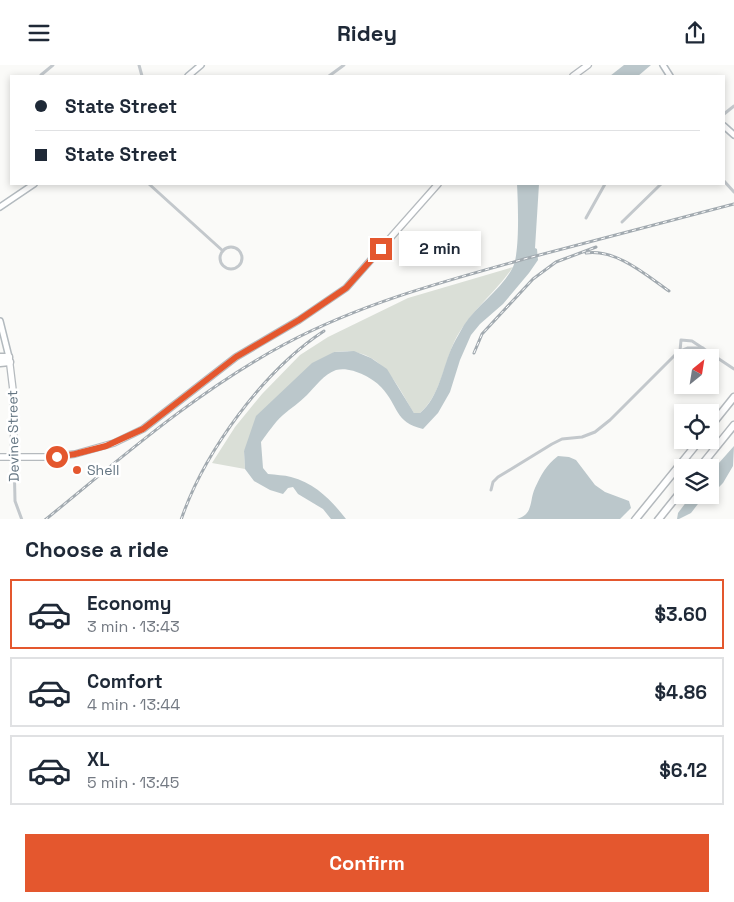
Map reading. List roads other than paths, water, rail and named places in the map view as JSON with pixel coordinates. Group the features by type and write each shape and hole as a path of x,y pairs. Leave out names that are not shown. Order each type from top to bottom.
{"highway":[{"path":"0,357 10,360"},
{"path":"0,363 10,360"},
{"path":"719,416 734,397"},
{"path":"706,459 734,425"},
{"path":"635,519 693,449"},
{"path":"658,519 674,500"}],"main road":[{"path":"189,75 201,65"},
{"path":"574,75 588,65"},
{"path":"0,207 33,185"},
{"path":"0,457 50,457 75,454 114,443 143,429 236,357 299,320 346,288 437,185"},
{"name":"Devine Street","path":"0,321 10,360 13,389 14,457"}],"street":[{"path":"41,75 53,65"},
{"path":"330,75 344,65"},
{"path":"725,182 734,192"},
{"path":"151,185 223,251"},
{"path":"586,218 604,185"},
{"path":"622,222 660,185"},
{"path":"232,248 238,251 242,260 239,266 232,269 225,267 221,262 223,251 232,248"},
{"path":"680,349 681,340 690,340 734,369"},
{"path":"685,349 703,348"},
{"path":"491,490 493,482 498,477 552,444 562,439 582,437 595,431 610,420 674,357"},
{"name":"Devine Street","path":"14,457 15,501 22,519"}],"railway":[{"path":"46,519 161,426 221,382 253,362 314,329 404,294 528,258 734,204"},
{"path":"474,353 482,334 533,279 556,262 596,247"},
{"path":"586,253 598,253 620,259 669,291"},
{"path":"181,519 191,494 205,467 239,415 258,390 280,367 324,331"}],"place":[{"name":"Shell","path":"77,470"}]}
